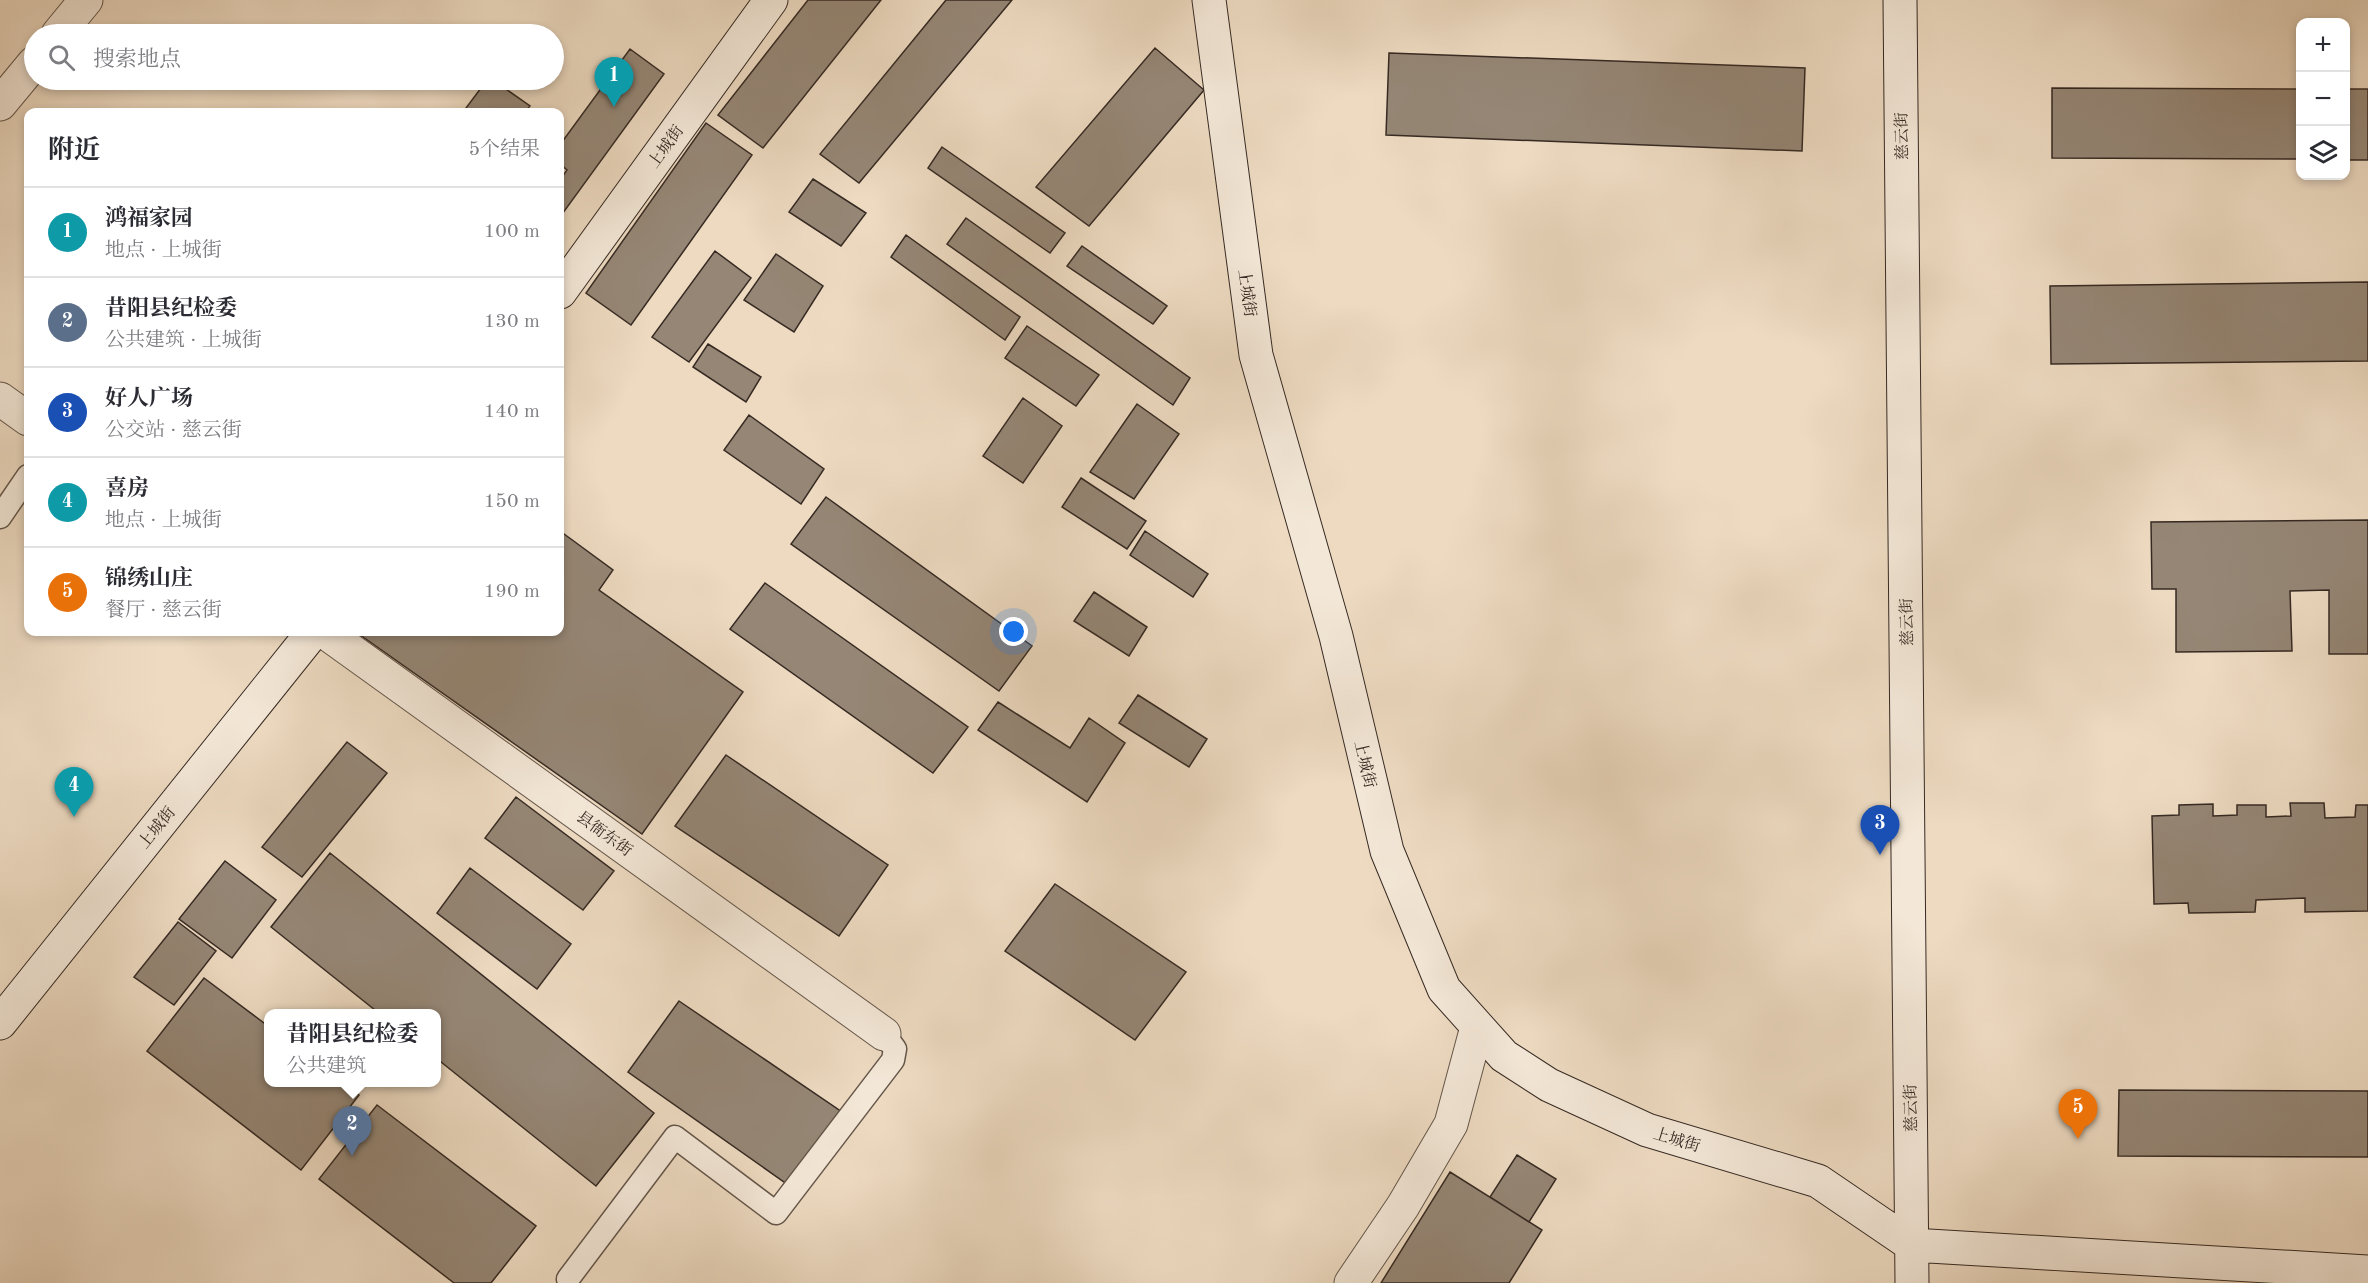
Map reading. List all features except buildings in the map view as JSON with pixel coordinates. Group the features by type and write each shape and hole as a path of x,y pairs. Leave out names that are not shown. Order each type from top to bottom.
{"main road":[{"path":"66,24 86,0"},
{"name":"上城街","path":"564,286 771,0"},
{"name":"上城街","path":"1209,0 1256,355 1336,636 1387,851 1443,989 1504,1056 1548,1085 1647,1130 1818,1181 1912,1245"},
{"name":"慈云街","path":"1900,0 1912,1245"},
{"path":"0,104 24,75"},
{"path":"0,399 24,417"},
{"name":"上城街","path":"0,1023 310,636"},
{"name":"县衙东街","path":"331,636 884,1034"},
{"path":"1351,1283 1403,1206 1451,1124 1477,1027"},
{"path":"1912,1245 2368,1272"},
{"path":"1912,1245 1912,1283"},
{"path":"1912,1245 1920,1283"}],"lane":[{"path":"0,517 24,482"},
{"path":"568,1279 675,1137 776,1214 893,1060 895,1050 884,1034"}],"place":[{"name":"鸿福家园","path":"614,107"},
{"name":"喜房","path":"74,817"},
{"name":"好人广场","path":"1880,855"},
{"name":"锦绣山庄","path":"2078,1139"},
{"name":"昔阳县纪检委","path":"352,1156"}]}
